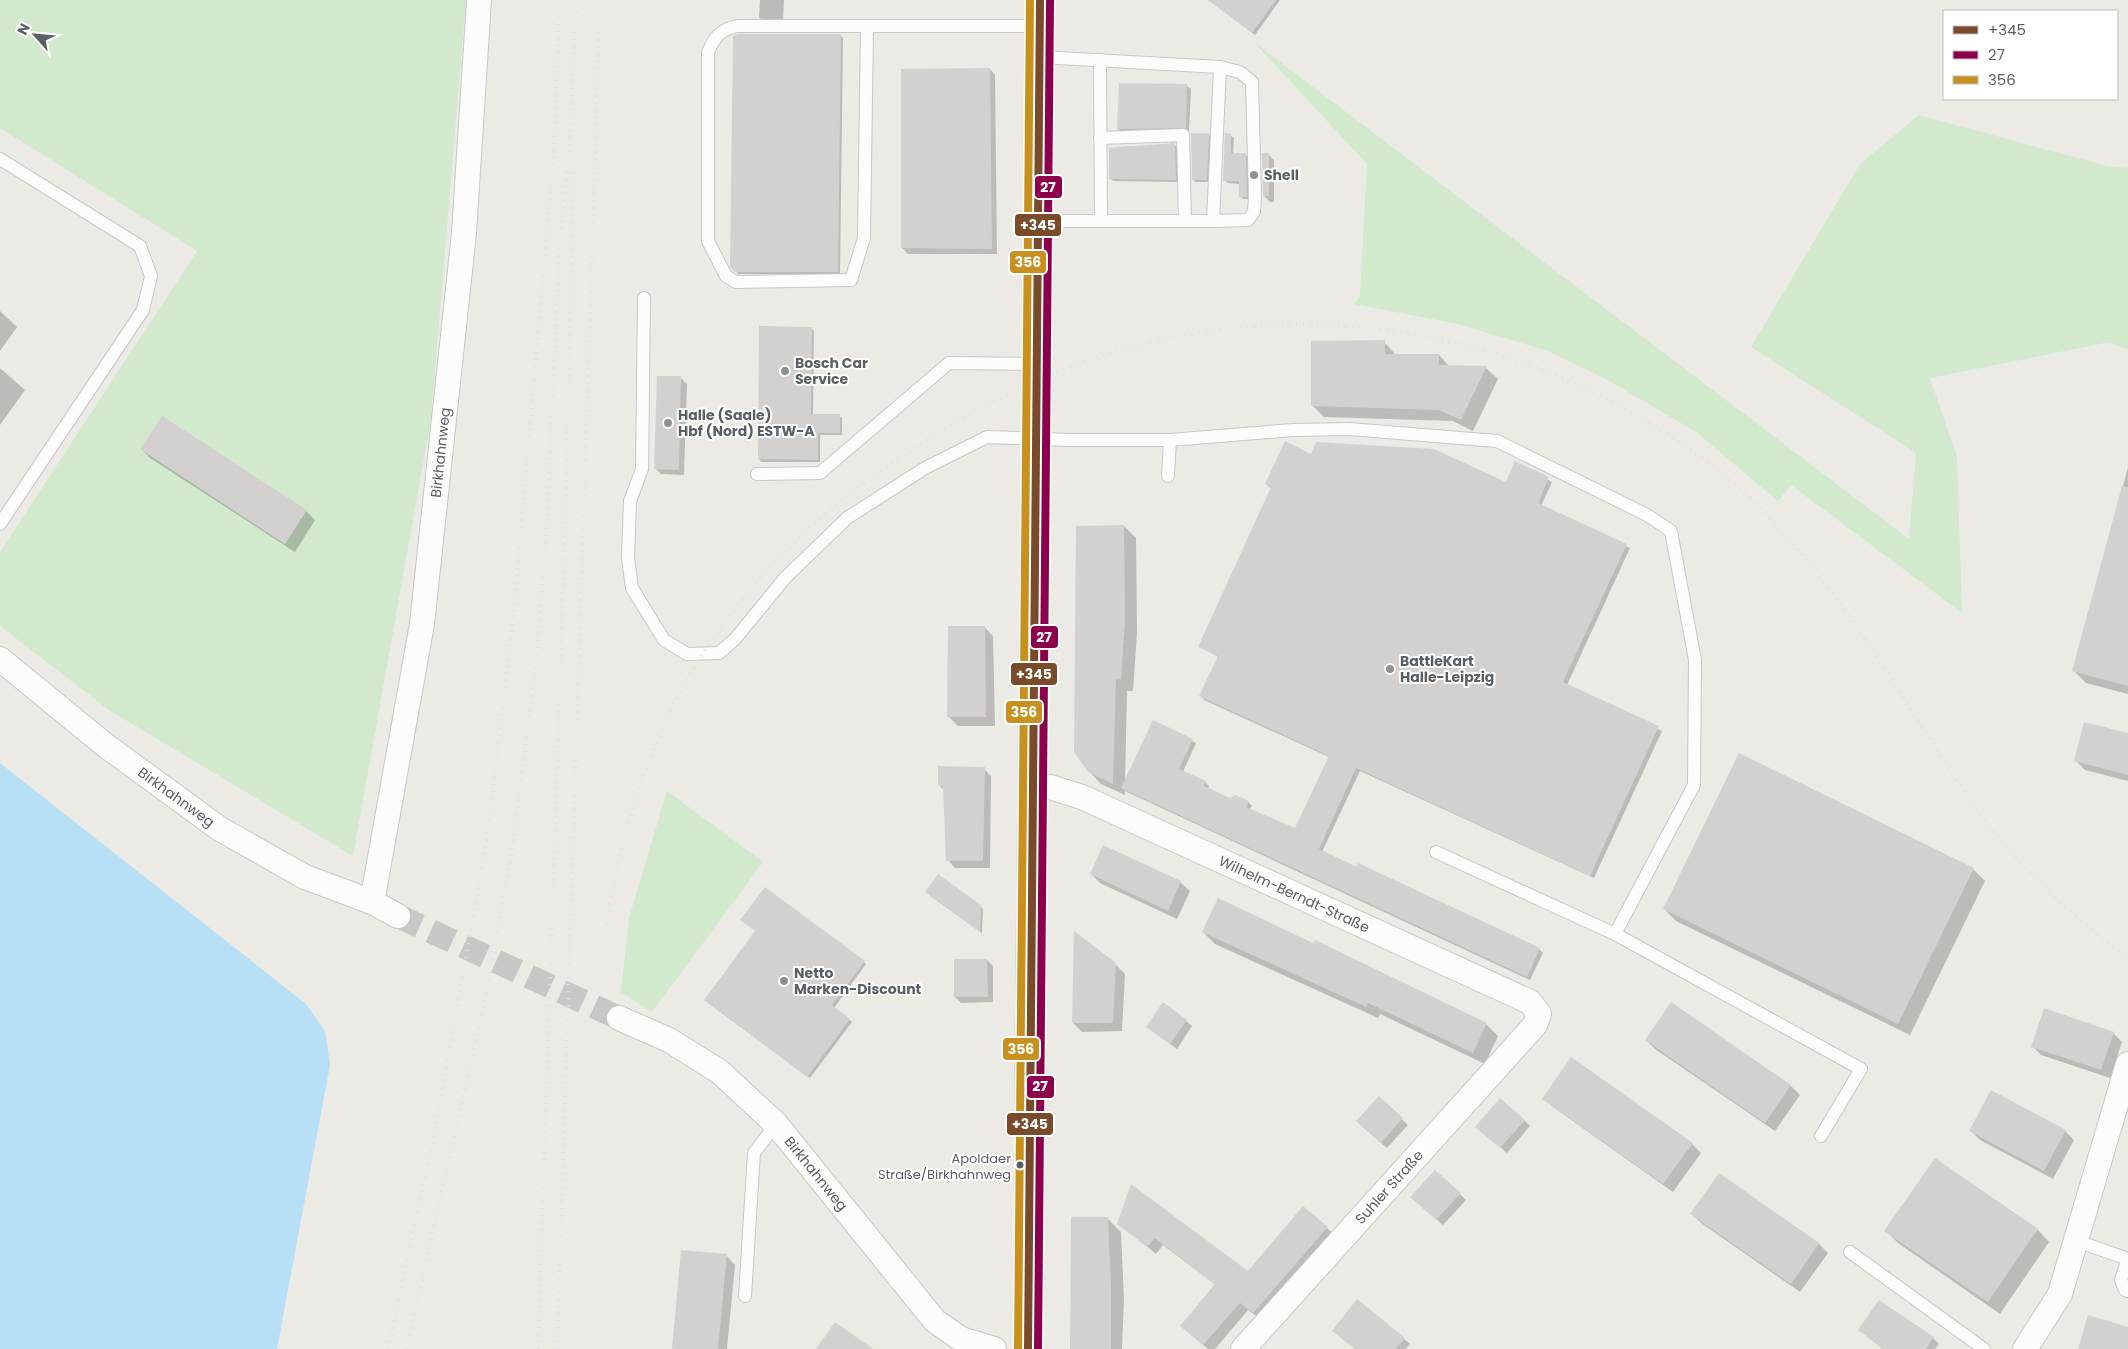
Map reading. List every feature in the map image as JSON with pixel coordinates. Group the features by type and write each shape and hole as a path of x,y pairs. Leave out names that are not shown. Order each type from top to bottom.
{"street":[{"name":"Birkhahnweg","path":"372,902 422,624 464,232 480,0"},
{"path":"1028,1349 1029,1054 1036,439 1035,364 1040,13"},
{"name":"Birkhahnweg","path":"0,659 105,745 220,829 305,877 372,902 398,916"},
{"name":"Wilhelm-Berndt-Straße","path":"1032,788 1050,787 1082,797 1530,1002 1539,1014 1535,1025"},
{"name":"Birkhahnweg","path":"619,1018 669,1040 720,1072 776,1124 935,1321 961,1339 994,1349"},
{"name":"Suhler Straße","path":"1243,1349 1535,1025"},
{"path":"2031,1346 2060,1294 2128,1064"}],"lane":[{"path":"867,26 864,238 851,280 736,282 726,276 708,241 708,52 714,39 722,30 737,26 867,26 1040,13"},
{"path":"1037,221 1248,220 1254,212 1255,197 1252,82 1240,72 1220,67 1040,57"},
{"path":"1100,60 1101,221"},
{"path":"1213,221 1220,67"},
{"path":"1100,138 1183,135 1185,221"},
{"path":"0,159 140,246 151,276 143,310 0,524"},
{"path":"644,298 642,469 630,501 628,558 632,588 664,640 687,654 718,653 735,639 785,578 847,518 925,468 986,437 1170,440 1293,430 1349,429 1497,440 1647,515 1671,531 1695,660 1694,784 1615,934"},
{"path":"757,474 820,473 949,363 1035,364"},
{"path":"1168,476 1170,440"},
{"path":"1436,852 1615,934 1861,1069 1821,1136"},
{"path":"745,1296 754,1153 776,1124"},
{"path":"2076,1241 2128,1259 2121,1280 2125,1290 2128,1291"},
{"path":"1850,1252 1984,1349"}],"green space":[{"path":"0,0 466,0 431,419 353,856 109,710 0,626 0,552 197,251 0,128"},
{"path":"1254,42 1909,539 1916,453 1751,347 1860,164 1919,115 2107,166 2128,168 2128,350 2110,342 1930,378 1957,457 1962,613 1791,485 1778,501 1696,432 1606,379 1548,351 1458,324 1354,304 1360,296 1367,164"},
{"path":"667,791 763,862 652,1012 621,992 629,918"}],"water":[{"path":"0,763 306,1004 325,1031 330,1065 277,1349 0,1349"}],"building":[{"path":"1208,0 1276,0 1252,33"},
{"path":"738,34 841,34 838,272 735,272 730,267 733,36"},
{"path":"990,68 992,249 901,248 901,69"},
{"path":"1119,83 1187,84 1186,128 1117,129"},
{"path":"1191,133 1209,133 1207,180 1192,180"},
{"path":"1225,133 1231,134 1231,153 1246,153 1247,197 1239,197 1239,181 1223,181"},
{"path":"1175,143 1176,180 1109,179 1109,148"},
{"path":"1262,153 1269,153 1269,196 1263,196"},
{"name":"Bosch Car Service","path":"759,326 812,327 811,414 840,414 840,433 818,433 818,460 758,459"},
{"path":"1385,340 1385,354 1439,354 1439,365 1487,366 1461,420 1439,410 1311,406 1311,341"},
{"name":"Halle (Saale) Hbf (Nord) ESTW-A","path":"657,376 681,376 679,470 654,469"},
{"path":"162,416 307,510 285,544 140,449"},
{"name":"BattleKart Halle-Leipzig","path":"1285,441 1311,454 1316,442 1434,449 1506,482 1515,461 1549,477 1538,503 1627,544 1563,682 1659,726 1590,876 1356,768 1319,849 1357,867 1358,863 1540,948 1527,977 1121,788 1153,720 1193,739 1179,769 1206,781 1204,786 1230,798 1235,795 1249,801 1246,807 1295,828 1329,756 1199,696 1218,656 1198,647 1271,487 1265,484"},
{"path":"2122,486 2128,487 2128,686 2072,671"},
{"path":"1124,525 1125,620 1121,680 1116,679 1113,784 1088,772 1074,752 1076,526"},
{"path":"948,626 985,626 986,717 947,717"},
{"path":"2084,722 2128,733 2128,775 2074,761"},
{"path":"1739,753 1974,868 1898,1024 1663,909"},
{"path":"938,766 985,767 983,861 946,861 943,786 938,785"},
{"path":"1103,845 1181,881 1168,911 1090,874"},
{"path":"938,874 981,905 980,932 925,892"},
{"name":"Netto Marken-Discount","path":"765,887 865,961 832,1005 850,1019 807,1077 704,1000 755,931 740,920"},
{"path":"1218,898 1313,943 1315,940 1487,1023 1473,1053 1368,1003 1366,1007 1202,932"},
{"path":"1074,931 1116,963 1113,1023 1072,1023"},
{"path":"954,959 987,959 988,997 954,997"},
{"path":"1163,1002 1187,1020 1170,1044 1146,1027"},
{"path":"1671,1002 1791,1085 1765,1123 1645,1040"},
{"path":"2044,1008 2114,1032 2101,1070 2031,1047"},
{"path":"1571,1057 1693,1143 1663,1184 1542,1099"},
{"path":"1991,1090 2066,1130 2044,1171 1969,1131"},
{"path":"1379,1096 1403,1118 1381,1143 1356,1121"},
{"path":"1500,1098 1525,1120 1500,1148 1475,1127"},
{"path":"1935,1158 2038,1229 1988,1302 1884,1231"},
{"path":"1435,1170 1461,1193 1436,1220 1410,1197"},
{"path":"1719,1173 1819,1243 1791,1284 1690,1214"},
{"path":"1131,1184 1248,1271 1303,1206 1328,1227 1253,1313 1240,1303 1203,1345 1180,1326 1215,1284 1155,1238 1147,1247 1117,1224"},
{"path":"1071,1217 1108,1217 1111,1349 1070,1349"},
{"path":"681,1250 727,1254 718,1349 672,1349"},
{"path":"1357,1299 1405,1338 1396,1349 1355,1349 1332,1331"},
{"path":"1879,1300 1934,1337 1926,1349 1884,1349 1858,1330"},
{"path":"2088,1315 2128,1327 2128,1349 2078,1349"},
{"path":"835,1322 873,1349 816,1349"}],"tunnel":[{"path":"398,916 619,1018"}],"railway":[{"path":"388,1349 436,1125 491,808 513,618 554,153 560,0"},
{"path":"406,1349 484,1006 513,844 536,662 546,540 560,242 569,148 577,0"},
{"path":"557,1349 600,0"},
{"path":"538,1349 565,527 574,167"},
{"path":"607,925 613,887 631,813 657,741 673,706 691,673 731,613 776,562 825,515 907,453 965,417 1057,372 1089,360 1155,341 1227,329 1299,324 1370,328 1441,340 1510,358 1577,385 1641,418 1702,458 1769,517 1799,550 1852,620 1966,794 2011,853 2038,882 2097,934 2128,958"}],"transit line":[{"name":"356","path":"1018,1349 1030,0"},
{"name":"+345","path":"1028,1349 1040,0"},
{"name":"27","path":"1038,1349 1050,0"}],"place":[{"name":"Shell","path":"1254,175"},
{"name":"Bosch Car Service","path":"785,371"},
{"name":"Halle (Saale) Hbf (Nord) ESTW-A","path":"668,423"},
{"name":"BattleKart Halle-Leipzig","path":"1390,669"},
{"name":"Netto Marken-Discount","path":"784,981"},
{"name":"Apoldaer Straße/Birkhahnweg","path":"1020,1165"}]}
